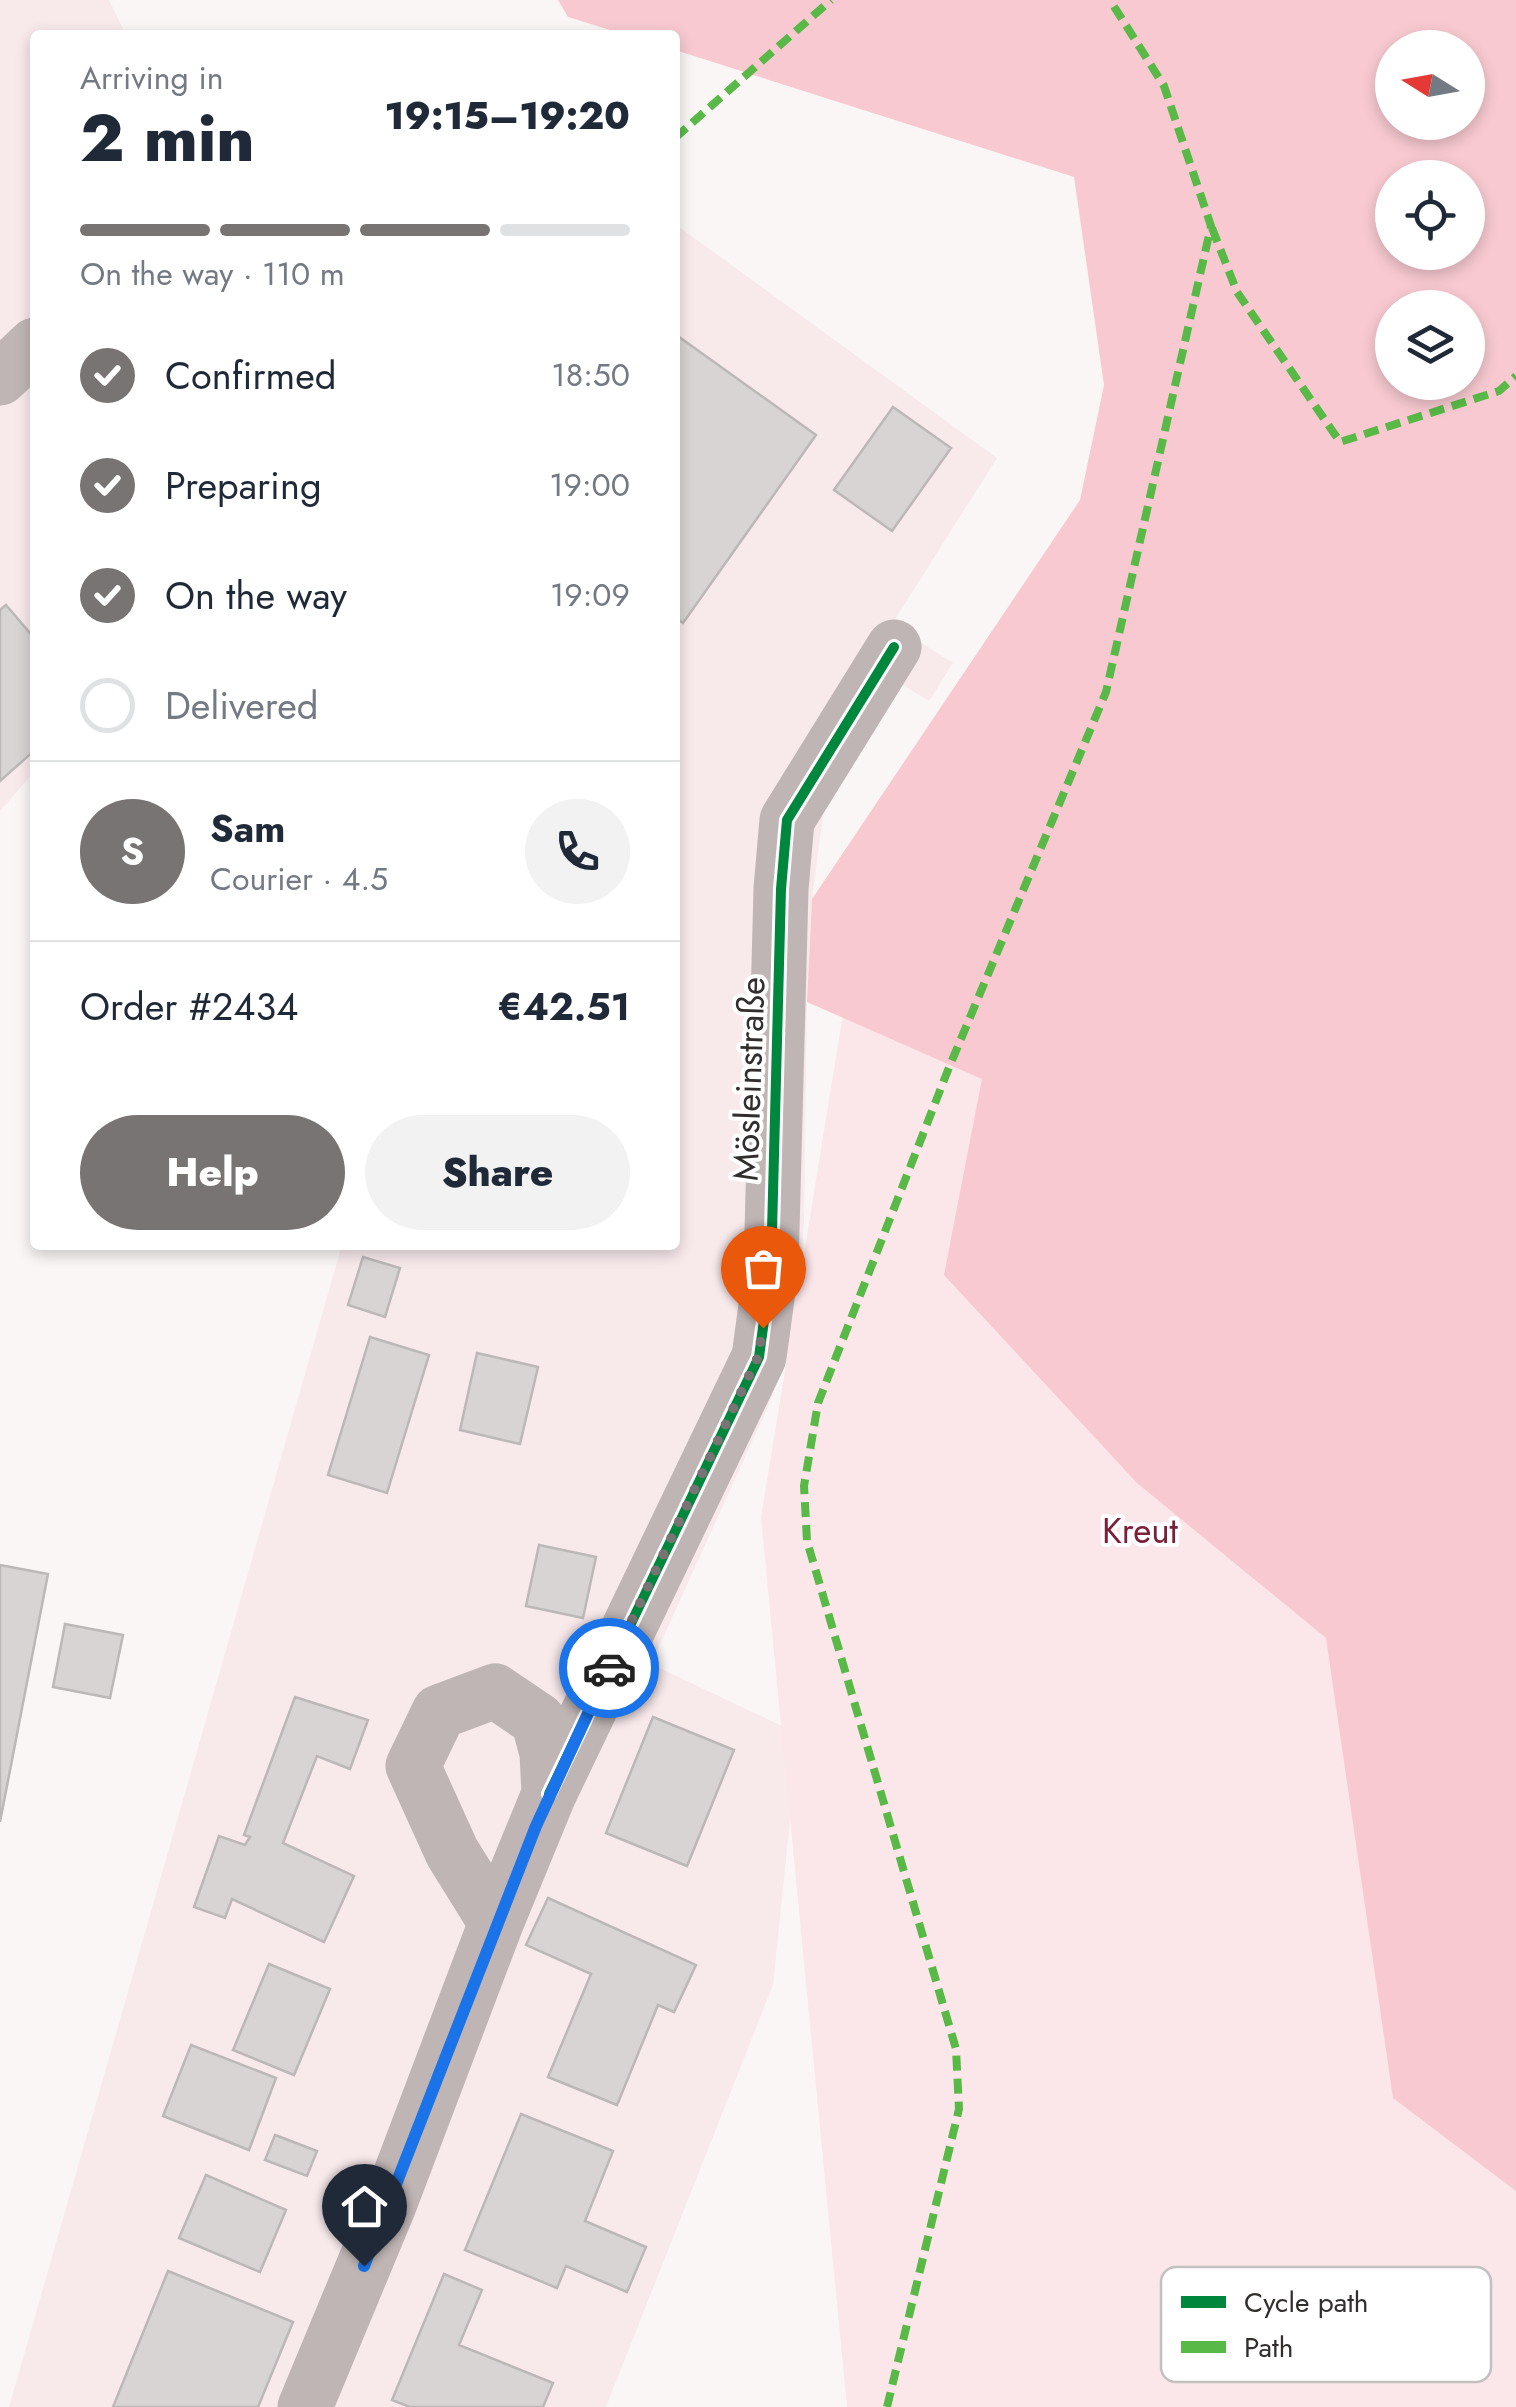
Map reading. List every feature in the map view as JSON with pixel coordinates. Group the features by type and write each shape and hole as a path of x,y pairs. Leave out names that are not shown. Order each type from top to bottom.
{"street":[{"path":"0,378 30,350"},
{"name":"Mösleinstraße","path":"305,2407 389,2205 549,1794 758,1357 771,1269 781,889 788,820 894,647"},
{"name":"Mösleinstraße","path":"496,1923 452,1852 414,1766 439,1712 494,1691 538,1720 548,1753 549,1794"}],"shaded area":[{"path":"0,0 109,0 124,30 30,30 30,777 0,811"},
{"path":"558,0 1516,0 1516,2191 1393,2098 1326,1638 1137,1483 944,1275 982,1079 807,1002 812,899 1080,500 1104,385 1074,177 680,52 680,30 610,30 568,17"},
{"path":"680,228 997,458 892,624 953,663 929,701 903,685 824,807 812,899 798,1326 767,1409 651,1664 799,1734 773,1985 606,2407 9,2407 341,1250 680,1250"}],"green space":[{"name":"Kreut","path":"1516,0 1516,2407 847,2407 761,1518 846,996 1251,422 1042,57"}],"building":[{"path":"680,338 816,435 683,623 680,621"},
{"path":"893,407 951,448 892,531 834,490"},
{"path":"6,605 30,633 30,754 0,781 0,610"},
{"path":"363,1257 400,1268 385,1317 348,1305"},
{"path":"370,1337 429,1355 387,1493 328,1475"},
{"path":"477,1353 538,1367 520,1444 460,1430"},
{"path":"539,1545 596,1557 583,1618 526,1606"},
{"path":"0,1565 48,1574 0,1822"},
{"path":"65,1624 123,1635 110,1698 53,1687"},
{"path":"295,1697 368,1720 350,1769 317,1756 283,1843 354,1876 324,1942 232,1899 225,1918 194,1907 219,1836 245,1845 250,1837 244,1835"},
{"path":"653,1717 734,1750 687,1866 606,1833"},
{"path":"548,1898 696,1965 674,2012 658,2005 617,2105 548,2077 591,1974 526,1945"},
{"path":"269,1964 330,1989 294,2075 233,2050"},
{"path":"191,2045 276,2078 249,2150 163,2116"},
{"path":"521,2114 613,2151 585,2221 646,2247 627,2292 566,2266 557,2288 465,2250"},
{"path":"275,2135 317,2151 307,2176 265,2160"},
{"path":"206,2175 286,2210 260,2272 179,2238"},
{"path":"168,2271 293,2322 258,2407 113,2407"},
{"path":"444,2274 482,2290 459,2345 553,2383 543,2407 410,2407 392,2400"}],"marked path":[{"path":"680,134 831,0"},
{"path":"887,2407 959,2109 956,2049 807,1541 804,1486 818,1403 948,1070 1106,692 1211,226 1164,86 1110,0"},
{"path":"1212,228 1237,292 1340,442 1499,391 1516,376"}],"cycle path":[{"path":"549,1794 759,1357 771,1269 781,889 787,820 894,647"}],"way so far":[{"path":"609,1668 758,1357 763,1328"}],"route":[{"path":"364,2266 496,1923 549,1794 609,1668"}]}
